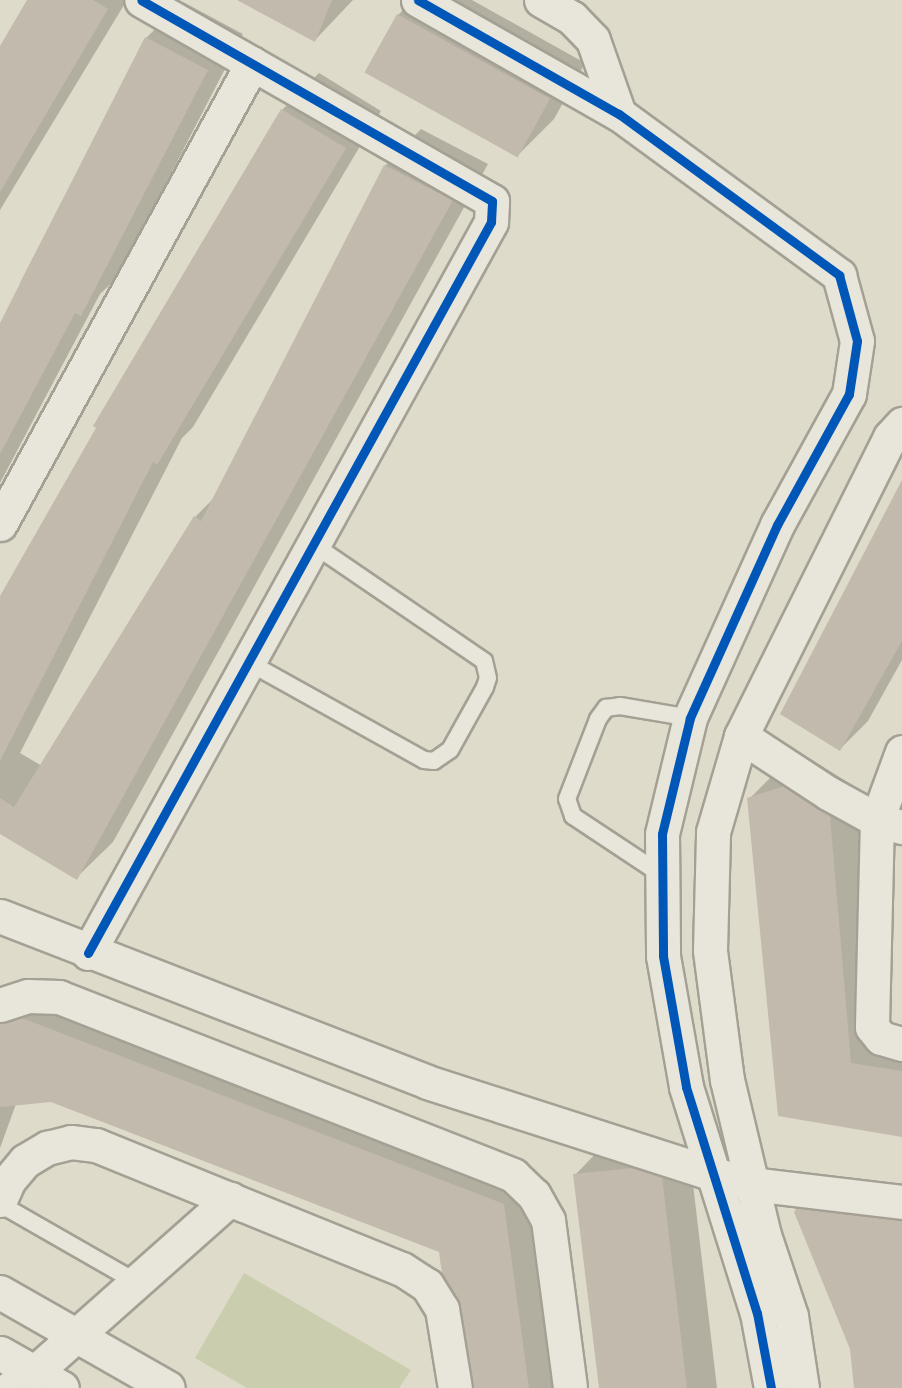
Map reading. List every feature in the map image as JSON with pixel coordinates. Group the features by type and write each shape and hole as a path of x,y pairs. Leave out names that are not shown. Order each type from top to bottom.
{"street":[{"path":"88,953 490,222 492,201 141,0"},
{"path":"418,0 619,114 839,275 857,341 849,394 777,525 690,718 662,834 663,956 686,1087 757,1313 771,1388"},
{"path":"541,0 572,18 593,40 619,114"},
{"path":"0,524 252,64"},
{"path":"802,1388 791,1316 752,1184 727,1080 710,950 713,832 741,736 890,437 902,424"},
{"path":"741,736 889,823"},
{"path":"902,752 889,823 872,1027 881,1038 902,1044"},
{"path":"0,916 88,953 427,1082 713,1174 752,1184 902,1202"},
{"path":"0,1005 28,996 59,997 513,1175 534,1195 548,1220 570,1388"},
{"path":"0,1202 9,1180 25,1161 47,1148 70,1142 96,1145 402,1269 427,1285 446,1322 455,1388"},
{"path":"0,1353 36,1383 76,1336 230,1199"},
{"path":"0,1292 168,1388"}],"lane":[{"path":"248,662 424,760 434,761 450,750 485,687 487,669 477,656 314,545"},
{"path":"662,875 573,816 567,798 598,719 606,708 620,706 690,718"},
{"path":"0,1202 136,1282"}],"green space":[{"path":"244,1273 411,1370 399,1388 247,1388 195,1358"}],"building":[{"path":"27,0 93,0 108,9 0,192 0,46"},
{"path":"237,0 332,0 315,42"},
{"path":"397,14 550,99 518,157 365,73"},
{"path":"145,37 208,70 81,316 75,313 0,454 0,323"},
{"path":"281,109 346,148 157,465 153,462 0,761 0,596 96,428 93,426"},
{"path":"384,165 453,200 77,880 0,834 0,798 14,807 194,516 201,521"},
{"path":"902,480 902,641 840,751 780,714"},
{"path":"784,786 830,816 851,1063 902,1071 902,1137 778,1116 747,798"},
{"path":"22,1018 504,1204 529,1388 473,1388 460,1306 442,1274 439,1252 51,1102 0,1107 0,1023"},
{"path":"632,1168 662,1177 687,1388 599,1388 573,1174"},
{"path":"797,1208 902,1220 902,1388 854,1388 850,1349 794,1212"}],"cycle path":[{"path":"88,953 491,222 492,201 141,0"},
{"path":"418,0 619,114 839,275 857,341 849,394 777,525 690,718 662,834 663,956 686,1087 757,1313 771,1388"}]}
